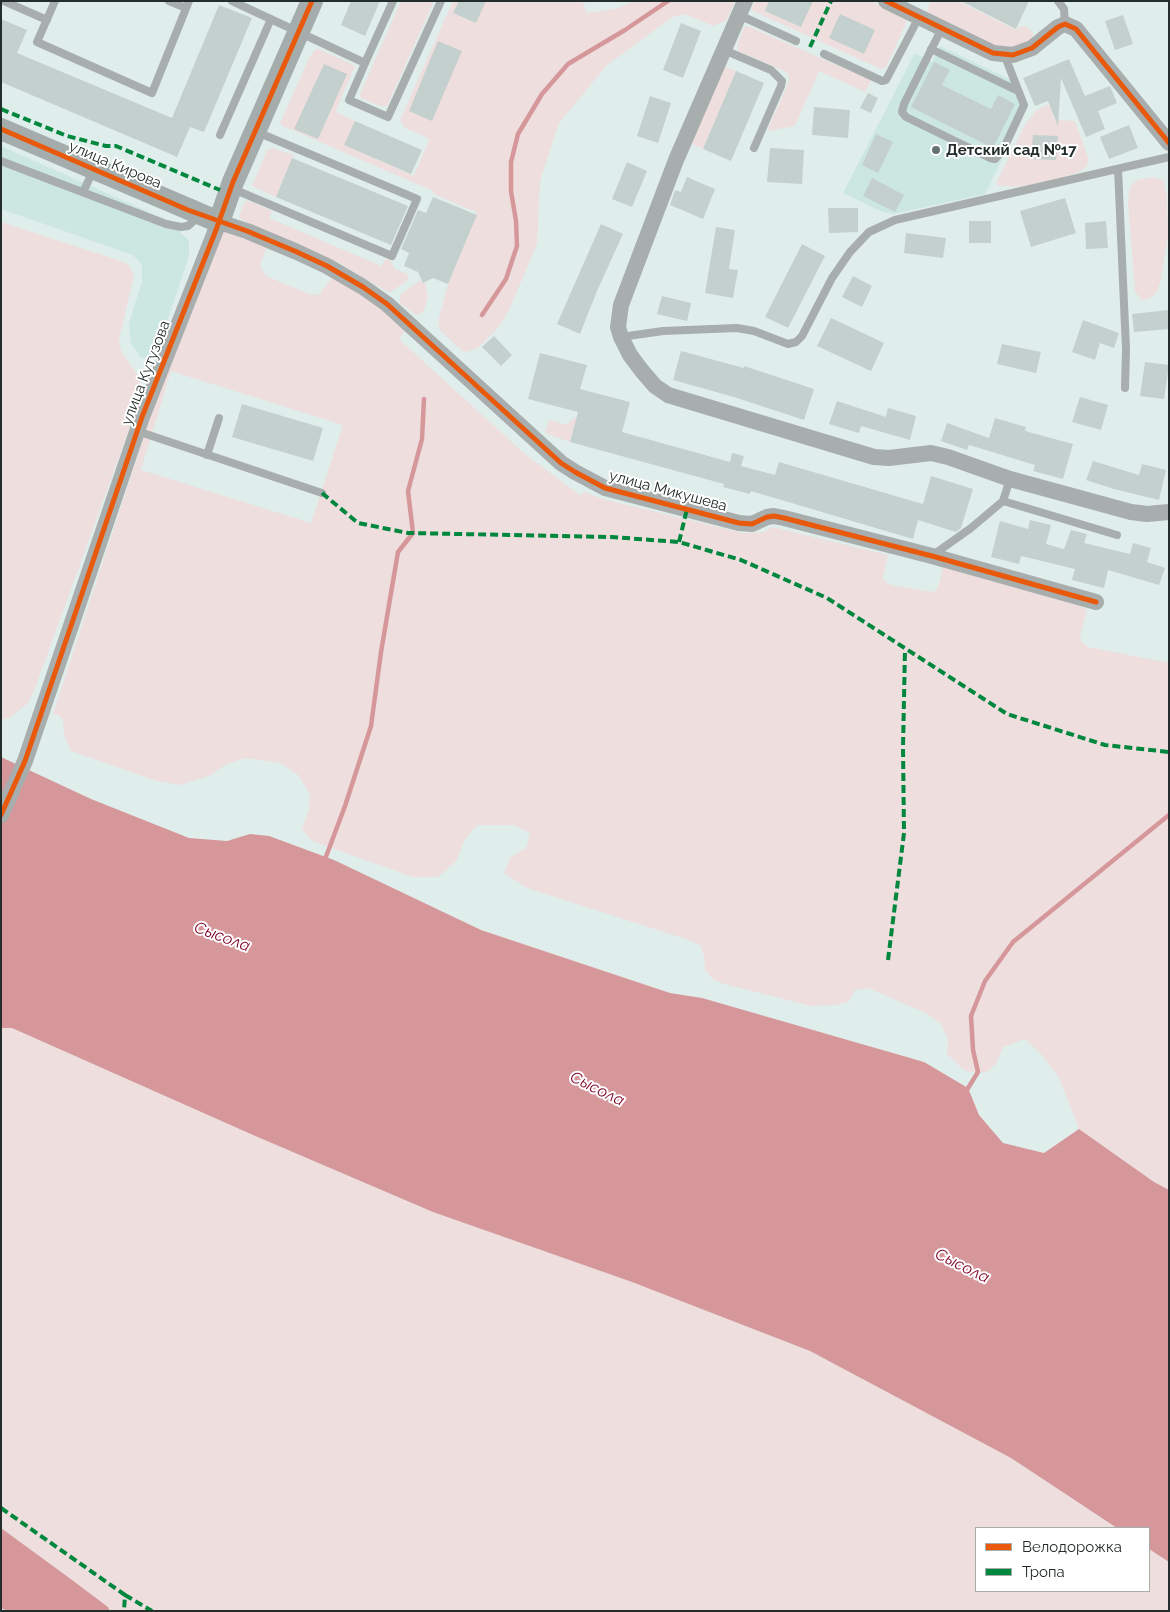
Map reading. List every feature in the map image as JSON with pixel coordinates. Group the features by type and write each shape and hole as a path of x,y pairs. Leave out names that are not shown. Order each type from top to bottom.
{"street":[{"name":"улица Кутузова","path":"1,815 25,761 210,218 231,188 312,1"},
{"path":"886,1 913,10 942,28 993,53 1013,55 1032,48 1058,27 1066,24 1076,28 1169,143"},
{"path":"742,8 676,160 621,305 618,327 621,337 630,355 642,372 668,396 874,457 889,458 931,453 948,457 1010,479 1131,512 1147,514 1169,512"},
{"name":"улица Кирова","path":"1,129 210,218"},
{"name":"улица Микушева","path":"210,218 297,252 327,266 370,292 387,304 561,463 605,488 739,523 752,524 767,517 779,517 932,556 1096,602"}],"lane":[{"path":"4,1 47,20"},
{"path":"55,1 37,42 152,93 187,5 169,1"},
{"path":"232,1 298,33 365,63 366,61"},
{"path":"393,1 349,100 388,117 441,1"},
{"path":"1058,1 1064,9 1066,24"},
{"path":"742,8 796,41"},
{"path":"824,54 882,81 886,80 913,10"},
{"path":"220,136 270,19"},
{"path":"942,28 904,104 902,112 906,117 990,158 994,158 1003,150 1024,105 1004,54"},
{"path":"931,49 1018,91"},
{"path":"724,50 771,70 782,80 754,148"},
{"path":"231,188 392,256 416,198 256,131"},
{"path":"621,337 663,331 737,328 754,331 788,344 796,342 802,336 836,271 850,252 869,232 895,220 1169,157"},
{"path":"1,161 166,224 182,227 210,218"},
{"path":"83,192 94,169"},
{"path":"1118,169 1126,388"},
{"path":"207,455 220,418"},
{"path":"137,431 322,493"},
{"path":"932,556 1003,501 1010,479"},
{"path":"1003,501 1117,535"}],"shaded area":[{"path":"401,1 434,1 387,106 380,106 361,98 360,94"},
{"path":"453,1 579,1 584,4 586,13 614,9 637,1 735,1 726,21 713,26 685,14 673,17 607,65 559,123 540,181 537,244 509,310 499,327 479,347 467,352 462,351 440,330 438,322 448,284 477,215 475,210 436,195 431,190 283,126 280,123 310,56 316,49 319,49 355,66 336,110 338,113 355,121 345,145 414,176 429,140 405,128 400,120"},
{"path":"755,1 870,1 906,18 907,21 886,67 881,69 751,10"},
{"path":"932,1 958,1 1016,30 1021,26 1027,27 1033,33 1032,39 1011,50 992,47 927,12"},
{"path":"747,26 871,80 865,92 819,71 795,126 767,131 789,82 789,77 787,72 738,51 738,43 744,27"},
{"name":"Детский сад №17","path":"940,46 1009,79 1015,77 1028,106 985,194 893,214 883,212 843,193 915,53 932,62"},
{"path":"724,66 736,71 703,149 690,143"},
{"path":"1047,105 1051,106 1053,118 1075,121 1089,160 1087,166 1079,172 1068,176 1030,185 1016,187 997,185 997,181 1026,123 1037,110"},
{"path":"1,146 169,221 189,241 189,256 158,348 150,358 141,358 131,343 129,323 142,282 142,264 133,255 1,209"},
{"path":"273,148 295,156 292,158 276,197 252,186 267,150"},
{"path":"1152,177 1163,180 1167,197 1168,235 1161,280 1157,292 1149,299 1142,300 1135,292 1128,202 1130,187 1137,180"},
{"path":"245,201 272,211 269,218 381,266 386,259 389,259 395,269 407,274 409,279 391,292 388,292 339,263 244,221 239,217"},
{"path":"1,222 124,262 129,266 134,275 119,340 122,353 139,377 141,392 34,691 27,704 9,718 1,720"},
{"path":"220,226 267,246 260,266 266,276 312,295 319,294 333,277 374,300 405,331 400,338 401,341 525,454 580,495 585,492 603,499 743,533 765,532 772,527 888,555 883,578 891,585 933,592 939,584 944,561 950,559 1087,609 1080,637 1082,642 1088,647 1169,663 1169,1190 1154,1182 1079,1129 1059,1078 1041,1054 1025,1039 1003,1047 996,1064 986,1073 965,1071 947,1054 948,1038 940,1023 926,1013 868,988 855,990 848,1002 835,1005 811,1006 721,983 714,980 705,970 704,956 700,945 527,888 504,873 510,858 526,848 530,833 513,825 477,825 465,839 456,861 438,877 413,877 312,841 302,829 309,809 310,794 298,775 280,763 245,758 227,764 209,776 180,785 157,781 71,751 64,736 63,721 59,715 53,714 166,369","holes":["171,371 343,425 311,523 141,470"]},
{"path":"421,280 422,283 425,282 428,298 423,312 416,315 400,303 400,297 401,294"},
{"path":"577,416 570,442 545,433 549,420 566,425"},
{"path":"1,1028 12,1028 253,1135 433,1212 632,1282 810,1351 1011,1458 1115,1527 975,1527 975,1592 1150,1592 1150,1550 1169,1562 1169,1611 110,1611 108,1607 1,1528"}],"water":[{"name":"Сысола","path":"1,757 91,799 189,838 227,841 250,834 269,836 334,860 481,930 670,993 702,998 924,1062 968,1088 979,1115 1003,1143 1044,1153 1079,1129 1154,1182 1169,1190 1169,1562 1150,1550 1150,1527 1115,1527 1011,1458 810,1351 632,1282 433,1212 253,1135 12,1028 1,1028"},
{"path":"1,1528 108,1607 110,1611 7,1611 1,1608"}],"building":[{"path":"351,1 380,1 365,36 341,25"},
{"path":"459,1 486,1 476,23 453,13"},
{"path":"769,1 813,1 801,27 765,11"},
{"path":"961,1 1029,1 1016,29"},
{"path":"219,5 252,18 204,132 190,127 177,157 1,82 1,19 27,30 17,53 172,118"},
{"path":"840,14 875,30 864,54 829,38"},
{"path":"1123,15 1133,44 1115,50 1105,21"},
{"path":"681,23 701,31 683,78 663,70"},
{"path":"438,41 462,51 432,121 409,111"},
{"path":"1069,59 1085,96 1110,86 1117,103 1098,111 1105,129 1086,137 1061,78 1058,126 1048,101 1035,106 1023,78"},
{"path":"934,62 950,70 942,85 991,109 998,95 1015,104 993,148 911,107"},
{"path":"324,64 347,74 318,139 294,129"},
{"path":"736,71 764,83 731,161 703,149"},
{"path":"868,93 878,98 871,113 860,108"},
{"path":"650,96 671,103 658,143 637,136"},
{"path":"814,107 850,110 848,138 812,135"},
{"path":"355,121 422,150 411,174 344,145"},
{"path":"1129,125 1138,148 1109,159 1100,137"},
{"path":"876,134 893,142 878,173 862,165"},
{"path":"1033,135 1058,136 1056,160 1031,159"},
{"path":"770,148 804,150 802,184 767,182"},
{"path":"292,158 408,206 391,245 276,197"},
{"path":"627,162 647,171 632,207 612,199"},
{"path":"687,177 715,189 703,219 670,205 675,190 681,192"},
{"path":"872,178 904,195 895,212 863,196"},
{"path":"433,197 477,215 448,284 433,278 423,283 418,272 404,266 409,253 401,249 418,210 426,213"},
{"path":"1065,198 1076,233 1031,247 1020,211"},
{"path":"828,208 858,208 858,232 829,233"},
{"path":"969,221 991,221 991,243 969,243"},
{"path":"1106,221 1108,248 1086,249 1085,223"},
{"path":"601,224 623,234 580,334 557,324"},
{"path":"716,227 735,230 729,269 738,270 733,298 705,293"},
{"path":"906,233 946,238 943,258 904,253"},
{"path":"802,244 825,256 788,328 765,317"},
{"path":"853,276 872,286 862,307 842,297"},
{"path":"662,296 691,303 687,321 657,314"},
{"path":"1169,310 1169,329 1134,332 1132,314"},
{"path":"831,318 884,343 871,371 817,346"},
{"path":"1083,320 1119,333 1114,348 1100,343 1095,360 1072,352"},
{"path":"494,336 512,355 501,366 482,347"},
{"path":"1002,344 1041,352 1036,373 997,364"},
{"path":"681,351 744,368 744,366 814,389 804,420 734,397 673,380"},
{"path":"540,353 587,365 580,389 630,402 622,432 730,462 732,453 744,456 741,466 775,475 779,462 923,504 931,476 973,489 961,528 956,532 918,520 913,539 751,491 750,494 723,487 724,484 570,442 578,412 528,399"},
{"path":"1145,362 1169,365 1164,399 1140,396"},
{"path":"1080,397 1108,405 1101,430 1072,422"},
{"path":"837,401 886,417 888,408 916,416 910,440 861,426 859,433 829,424"},
{"path":"242,404 323,428 313,461 232,437"},
{"path":"995,418 1026,427 1025,431 1073,444 1063,479 1033,471 1035,465 969,445 967,450 941,441 947,423 989,438"},
{"path":"1093,461 1139,475 1142,464 1166,470 1159,500 1086,480"},
{"path":"1030,520 1051,525 1046,544 1064,549 1071,530 1087,534 1084,543 1130,554 1133,543 1151,548 1147,562 1165,568 1159,585 1108,570 1104,588 1072,580 1075,569 1021,556 1019,564 991,557 1000,521 1028,529"}],"waterway":[{"path":"482,315 506,279 517,246 516,221 511,191 511,162 518,134 542,94 568,64 625,30 668,1"},
{"path":"324,862 345,806 371,726 398,552 413,533 408,491 422,439 424,399"},
{"path":"965,1093 978,1072 973,1050 971,1016 985,981 1013,942 1169,815"}],"marked path":[{"path":"810,47 831,1"},
{"path":"1,109 67,136 106,146 116,146 220,190"},
{"path":"322,493 358,523 408,533 612,537 679,542 741,560 827,598 1007,714 1105,745 1169,752"},
{"path":"679,542 687,509"},
{"path":"888,960 904,833 905,649"},
{"path":"1,1508 125,1595 124,1611"},
{"path":"125,1595 152,1611"}],"cycle path":[{"path":"1,815 25,761 142,417 233,182 312,1"},
{"path":"886,1 993,53 1013,55 1032,48 1058,27 1065,24 1076,29 1169,143"},
{"path":"1,129 188,210 247,231 297,252 327,266 363,287 387,304 561,463 605,488 739,523 752,524 774,516 784,518 932,556 1096,602"}],"place":[{"name":"Детский сад №17","path":"936,150"}]}
